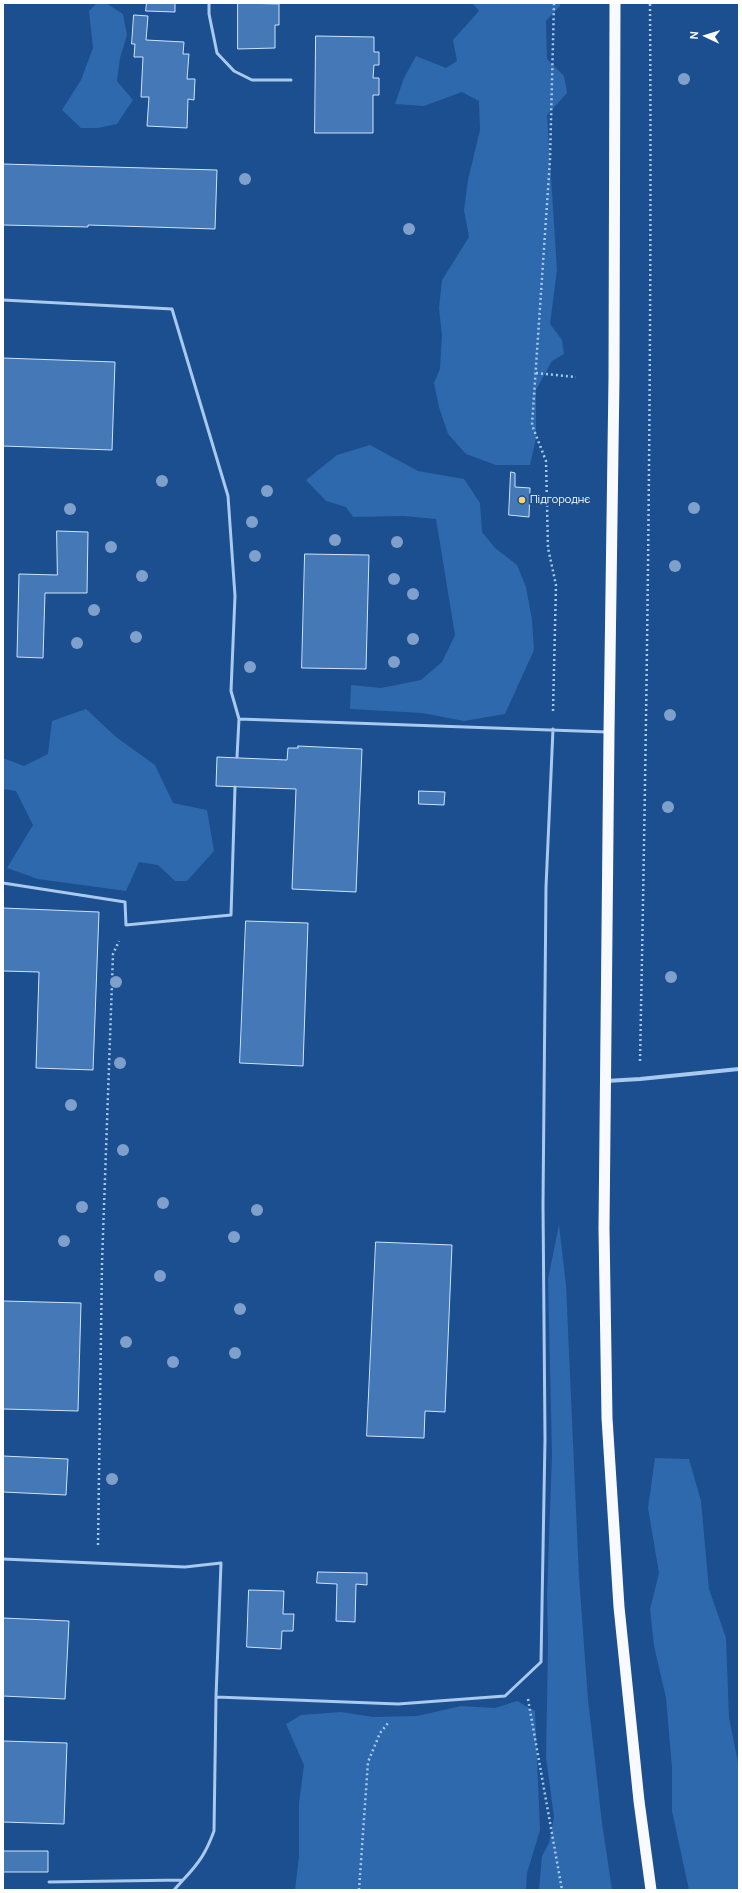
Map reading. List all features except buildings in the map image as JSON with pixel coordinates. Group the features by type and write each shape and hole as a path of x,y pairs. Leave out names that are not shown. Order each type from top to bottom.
{"highway":[{"path":"615,3 614,378 608,732 604,1228 607,1418 619,1607 639,1802 651,1890"}],"street":[{"path":"606,1081 739,1069"}],"lane":[{"path":"209,3 209,14 218,53 234,70 252,80 291,80"},
{"path":"3,300 172,309 228,496 235,596 231,691 239,719 237,758"},
{"path":"239,719 608,732"},
{"path":"216,1697 398,1704 505,1696 526,1678 541,1662 545,1439 543,1204 546,887 553,729"},
{"path":"3,883 125,902 126,925 231,915 236,787"},
{"path":"3,1559 185,1567 221,1563 216,1697 214,1831 208,1849 200,1863 174,1890"},
{"path":"49,1882 183,1880"}],"path":[{"path":"553,729 556,585 548,548 546,461 532,425 550,160 554,3"},
{"path":"640,1079 648,634 651,189 650,3"},
{"path":"536,373 576,377"},
{"path":"98,1563 102,1263 114,954 126,925"},
{"path":"526,1678 562,1890"},
{"path":"359,1890 368,1762 380,1733 389,1721 398,1704"}],"shaded area":[{"path":"97,3 106,3 123,14 127,35 120,58 117,81 133,100 117,124 98,128 81,128 62,110 81,80 93,48 89,11"},
{"path":"472,3 560,3 560,6 546,21 547,59 564,76 567,93 547,115 557,270 550,324 562,340 564,354 552,361 536,390 536,438 530,465 496,465 466,454 448,434 439,407 434,383 440,369 442,336 439,308 442,280 469,237 464,210 468,180 480,130 479,101 462,92 424,106 395,104 404,78 416,56 446,68 457,61 453,40 479,11"},
{"path":"370,445 418,471 464,479 480,503 482,532 495,548 517,565 526,587 532,620 534,650 505,714 464,721 422,713 350,709 351,685 381,688 421,680 442,662 455,635 436,519 404,516 353,517 346,507 326,501 306,480 337,455"},
{"path":"86,709 116,737 155,765 173,803 207,810 214,851 187,881 175,881 158,865 139,862 126,891 38,879 7,868 33,825 16,791 3,789 3,758 24,766 48,754 52,721"},
{"path":"559,1225 566,1285 579,1577 588,1699 602,1823 612,1890 539,1890 542,1856 549,1843 554,1817 546,1757 548,1646 547,1595 552,1454 548,1279"},
{"path":"655,1458 689,1459 701,1501 709,1589 726,1638 729,1718 739,1767 739,1890 689,1890 672,1811 672,1768 666,1698 654,1646 650,1609 659,1573 648,1508"},
{"path":"517,1701 535,1711 540,1830 527,1873 526,1890 295,1890 299,1857 299,1803 304,1765 286,1724 301,1715 341,1712 373,1717 417,1716 461,1706 495,1708"}],"place":[{"name":"Підгороднє","path":"522,500"}]}
